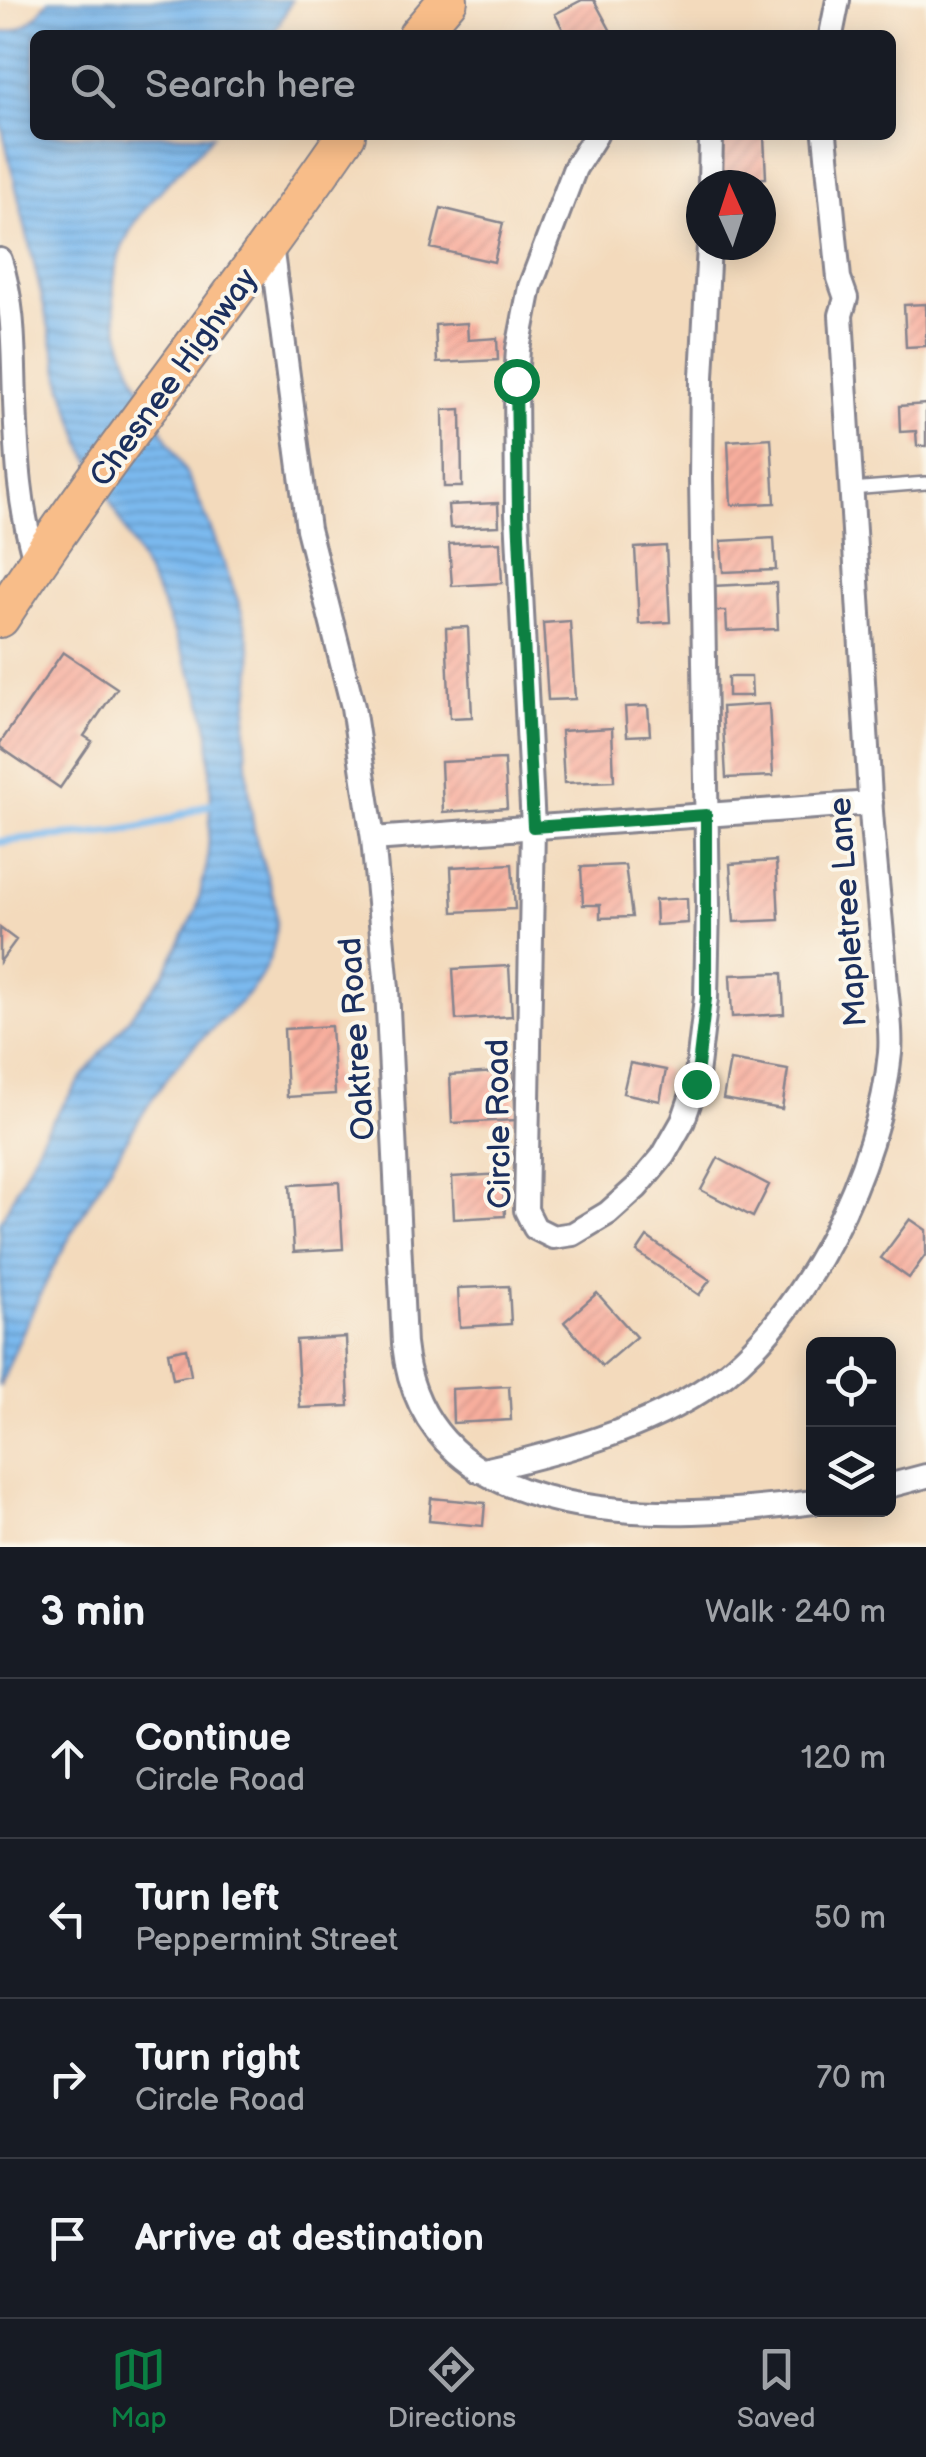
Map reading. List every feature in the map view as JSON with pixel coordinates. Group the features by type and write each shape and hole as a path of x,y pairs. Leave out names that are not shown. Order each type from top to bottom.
{"main road":[{"path":"422,30 448,0"},
{"name":"Chesnee Highway","path":"0,618 343,140"}],"street":[{"path":"832,30 838,0"},
{"name":"Circle Road","path":"593,140 576,168 530,287 518,349 518,514 533,827 526,1210 535,1228 553,1237 563,1237 608,1213 638,1187 663,1156 696,1084 706,998 701,478 708,260"},
{"path":"710,170 711,140"},
{"name":"Mapletree Lane","path":"479,1471 586,1443 687,1400 739,1362 812,1272 840,1222 880,1113 890,1051 841,315 846,298 839,278 825,140"},
{"name":"Oaktree Road","path":"271,245 308,529 352,708 373,839 386,988 406,1369 425,1417 458,1456 479,1471 531,1492 606,1509 711,1511 806,1503"},
{"path":"0,260 14,318 14,400 22,520 36,563"},
{"path":"373,839 871,803"},
{"path":"896,1484 926,1476"}],"lane":[{"path":"852,490 926,483"}],"water":[{"path":"49,0 292,0 276,30 30,30 30,140 208,140 151,202 126,239 114,283 115,310 129,363 198,499 245,622 252,664 246,725 249,787 255,836 274,900 276,926 273,948 256,984 174,1069 96,1191 37,1301 0,1387 0,1223 46,1130 80,1080 164,974 196,911 207,864 211,804 209,733 201,697 158,595 84,449 63,388 0,119 0,33 16,30"}],"building":[{"path":"582,0 594,0 610,30 563,30 555,14"},
{"path":"713,140 764,140 766,170 714,170"},
{"path":"441,208 503,223 494,262 431,248"},
{"path":"926,304 926,346 906,347 904,305"},
{"path":"467,323 468,340 497,338 498,360 437,363 435,325"},
{"path":"926,404 926,446 917,446 916,431 900,432 899,406"},
{"path":"461,409 462,487 444,487 443,410"},
{"path":"771,438 775,503 731,505 728,441"},
{"path":"498,503 499,526 450,528 448,505"},
{"path":"774,538 776,570 723,572 721,541"},
{"path":"500,542 502,583 452,586 449,544"},
{"path":"666,546 670,622 639,624 635,548"},
{"path":"776,583 778,629 727,631 726,611 713,611 712,586"},
{"path":"570,621 575,699 548,700 543,623"},
{"path":"468,627 472,717 450,718 446,628"},
{"path":"63,652 117,688 84,736 92,741 60,788 0,747 0,743"},
{"path":"728,677 751,677 752,696 728,696"},
{"path":"769,704 773,776 726,778 722,707"},
{"path":"648,706 650,735 627,736 625,707"},
{"path":"612,728 614,781 564,783 561,731"},
{"path":"504,759 507,808 443,812 441,762"},
{"path":"776,861 779,920 734,922 730,864"},
{"path":"512,864 515,909 453,912 451,867"},
{"path":"625,865 632,917 600,918 600,905 583,905 581,867"},
{"path":"687,898 688,923 656,925 655,900"},
{"path":"0,928 16,940 0,962"},
{"path":"509,966 512,1016 456,1020 453,969"},
{"path":"782,973 784,1014 732,1017 730,975"},
{"path":"331,1026 335,1094 287,1097 284,1029"},
{"path":"730,1060 788,1070 782,1109 723,1099"},
{"path":"630,1063 666,1070 660,1101 623,1093"},
{"path":"513,1071 516,1120 452,1123 450,1075"},
{"path":"718,1158 769,1185 753,1217 701,1190"},
{"path":"503,1174 505,1216 454,1219 452,1177"},
{"path":"339,1182 343,1249 294,1252 290,1185"},
{"path":"910,1219 926,1230 926,1254 909,1278 881,1258"},
{"path":"647,1237 710,1280 699,1295 637,1252"},
{"path":"509,1286 511,1324 460,1327 458,1288"},
{"path":"597,1293 636,1337 602,1366 564,1322"},
{"path":"346,1337 349,1406 300,1408 296,1340"},
{"path":"186,1348 191,1375 173,1379 168,1352"},
{"path":"509,1386 511,1420 453,1423 452,1389"},
{"path":"431,1498 485,1503 483,1526 429,1521"}],"waterway":[{"path":"0,842 128,830 220,802"}],"route":[{"path":"516,381 518,514 533,827 706,815 706,998 696,1084"}]}
